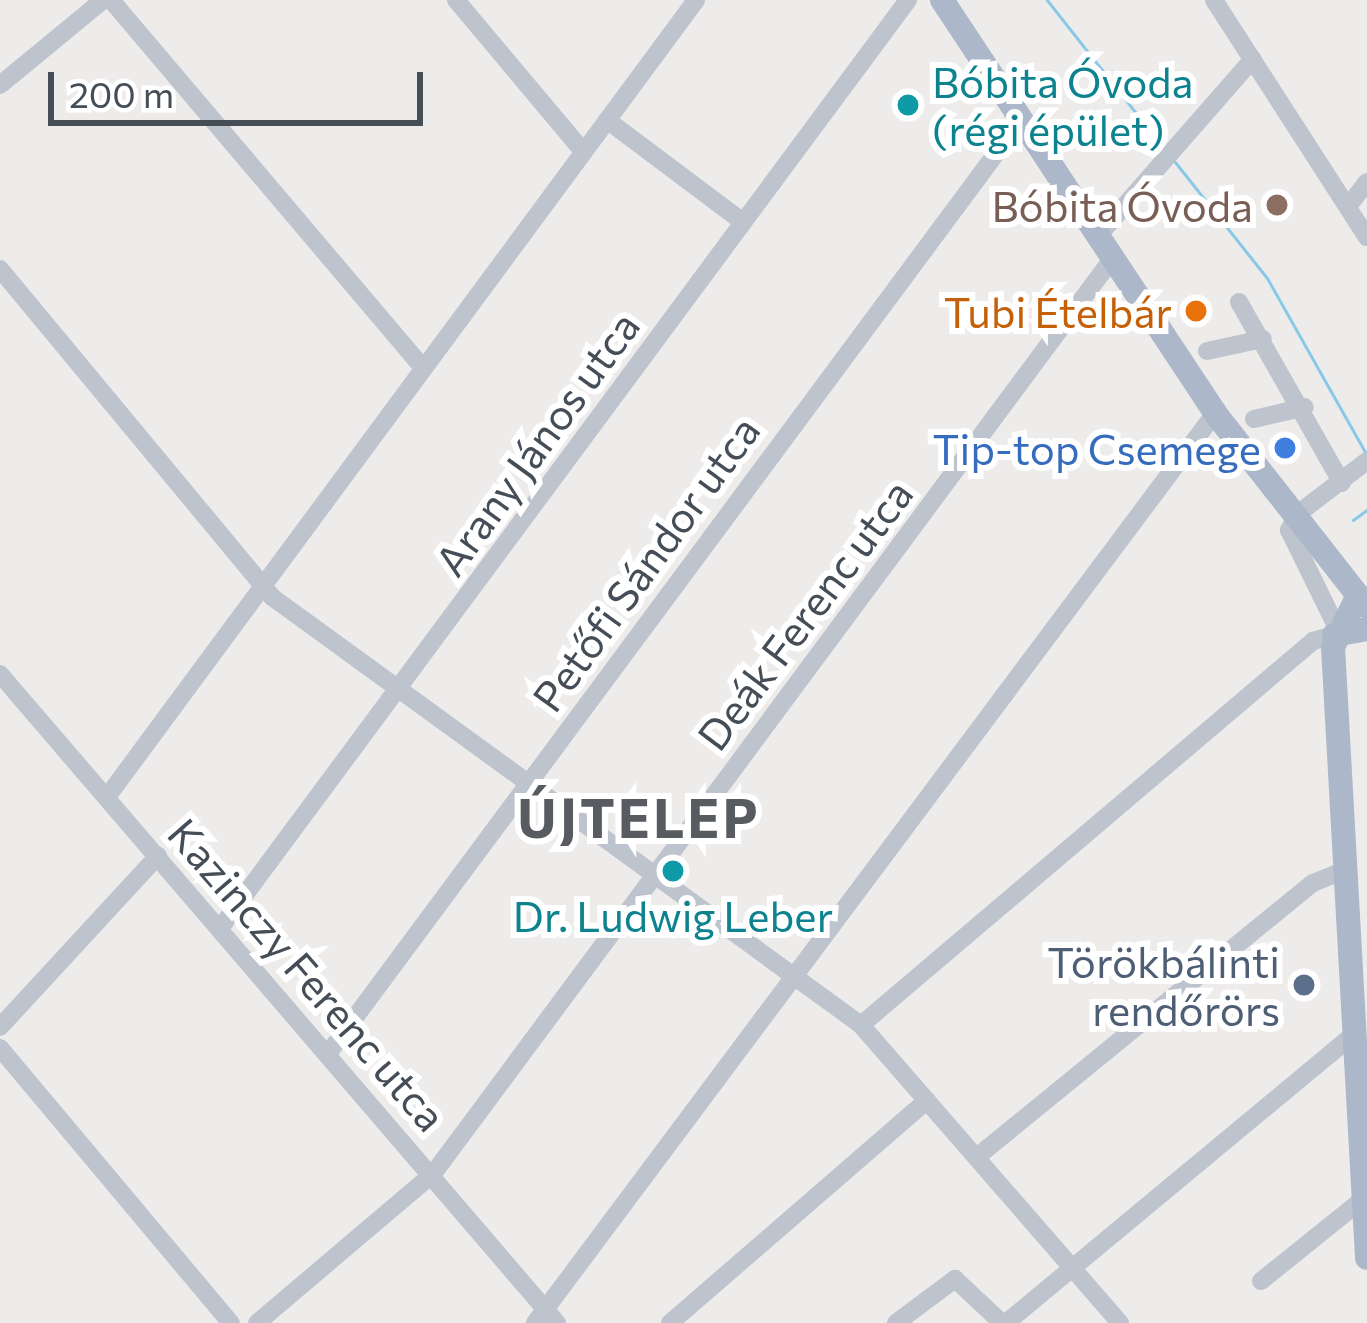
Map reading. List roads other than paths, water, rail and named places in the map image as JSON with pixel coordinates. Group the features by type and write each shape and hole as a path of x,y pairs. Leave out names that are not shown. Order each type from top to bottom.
{"main road":[{"path":"942,0 1215,413 1363,601 1335,630 1346,870 1359,989 1354,1034 1367,1258"},
{"path":"1335,630 1367,629"}],"street":[{"path":"0,85 107,0 423,368"},
{"path":"456,0 582,149"},
{"path":"107,797 696,0"},
{"name":"Arany János utca","path":"221,927 908,0"},
{"path":"1214,0 1367,237"},
{"path":"1098,236 1166,169 1253,59"},
{"path":"607,120 743,222"},
{"name":"Petőfi Sándor utca","path":"330,1052 1022,120"},
{"path":"1349,205 1367,182"},
{"name":"Deák Ferenc utca","path":"257,1323 434,1174 1112,259"},
{"path":"0,269 265,586 397,692 861,1025 1120,1323"},
{"path":"1238,302 1305,406 1342,483"},
{"path":"1207,351 1263,339"},
{"path":"1254,419 1305,406"},
{"path":"547,1319 1215,413"},
{"path":"861,1025 1313,641 1335,630 1289,530 1296,516 1364,464"},
{"name":"Kazinczy Ferenc utca","path":"0,674 434,1174 547,1319"},
{"path":"0,1027 158,856"},
{"path":"978,1156 1313,883 1346,870"},
{"path":"896,1323 955,1279 1004,1323 1354,1034"},
{"path":"0,1048 231,1323"},
{"path":"670,1323 927,1100"},
{"path":"1261,1281 1363,1199"}],"waterway":[{"path":"1047,0 1165,150"},
{"path":"1175,162 1267,278 1366,454"},
{"path":"1353,520 1367,510"}],"place":[{"name":"Bóbita Óvoda (régi épület)","path":"908,105"},
{"name":"Bóbita Óvoda","path":"1277,205"},
{"name":"Tubi Ételbár","path":"1196,311"},
{"name":"Tip-top Csemege","path":"1285,448"},
{"name":"Dr. Ludwig Leber","path":"673,871"},
{"name":"Törökbálinti rendőrörs","path":"1304,985"}],"district":[{"name":"ÚJTELEP","path":"639,816"}]}
